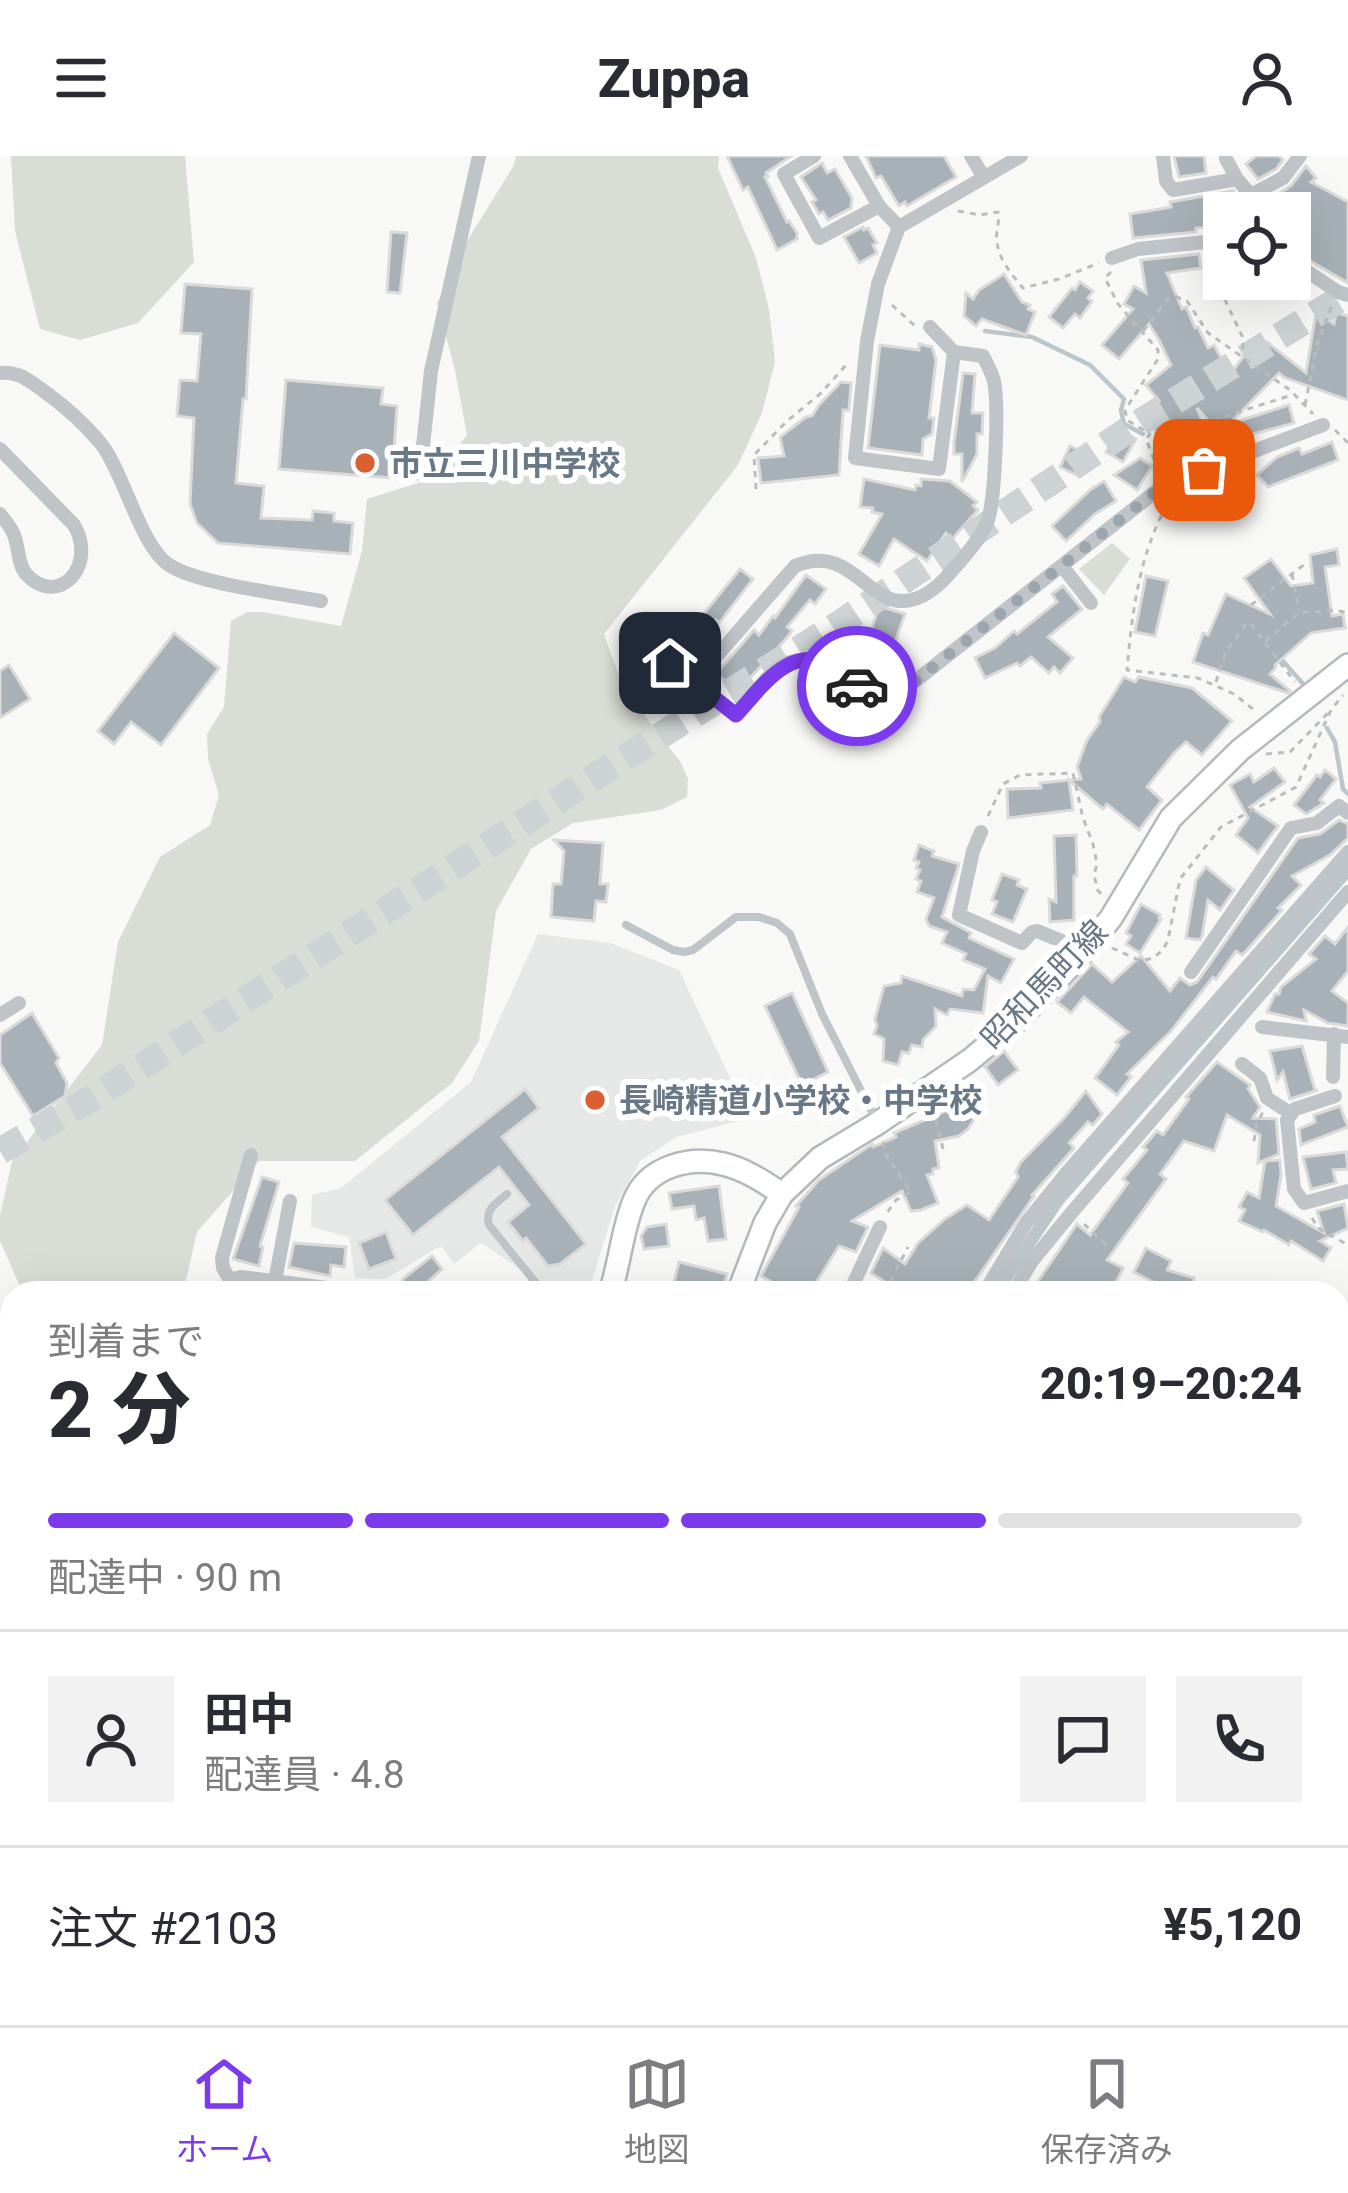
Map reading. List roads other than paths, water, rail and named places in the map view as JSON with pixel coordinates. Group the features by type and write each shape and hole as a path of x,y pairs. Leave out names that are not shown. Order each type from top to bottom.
{"main road":[{"name":"昭和馬町線","path":"743,1281 782,1194 820,1158 970,1060 1017,1021 1111,918 1172,818 1240,750 1348,665"},
{"path":"613,1281 634,1202 656,1174 670,1166 689,1161 723,1163 782,1194"}],"street":[{"path":"420,474 431,371 479,156"},
{"path":"814,156 784,174 819,238 879,206"},
{"path":"850,156 879,206 899,227"},
{"path":"971,156 982,176"},
{"path":"954,352 939,469 855,458 877,292 899,227 1021,156"},
{"path":"1163,156 1166,181 1173,190 1237,178"},
{"path":"1257,192 1283,178 1300,156"},
{"path":"1226,159 1249,192"},
{"path":"1112,257 1203,241"},
{"path":"1311,273 1343,294"},
{"path":"694,681 795,566 831,562 903,601 930,592 987,524 997,416 994,380 983,356 954,352 930,327"},
{"path":"0,374 24,376 103,446 165,563 220,581 321,601"},
{"path":"670,663 736,715 781,665 800,660 831,664 855,685 876,695 900,693 1161,488 1324,425"},
{"path":"0,449 74,525 81,538 82,558 76,574 57,585 34,580 22,567 14,532 0,514"},
{"path":"1062,566 1091,603"},
{"path":"1192,972 1291,828 1318,823 1339,806 1348,813"},
{"path":"981,832 959,915 1022,943 1037,931 1084,950"},
{"path":"991,1281 1026,1223 1069,1170 1348,852"},
{"path":"1020,1281 1073,1211 1348,892"},
{"path":"1219,999 1238,1017"},
{"path":"0,1015 19,1003"},
{"path":"1262,1027 1341,1036 1333,1076"},
{"path":"1242,1064 1260,1078 1270,1100 1290,1113"},
{"path":"1335,1096 1290,1113 1294,1189 1304,1203 1348,1191"},
{"path":"226,1281 222,1258 251,1155"},
{"path":"236,1281 241,1277 275,1281 290,1201"},
{"path":"854,1281 883,1223"}],"lane":[{"path":"626,926 684,952 736,917 777,922 790,934 822,1014 880,1122"},
{"path":"507,1194 490,1208 489,1225 534,1281"}],"waterway":[{"path":"985,331 1032,337 1090,365 1124,399 1124,424 1143,434"},
{"path":"1281,659 1305,686"},
{"path":"1327,728 1348,794"}],"tunnel":[{"path":"0,1151 92,1098 839,624 1131,428 1348,294"}],"place":[{"name":"市立三川中学校","path":"365,463"},
{"name":"長崎精道小学校・中学校","path":"595,1100"}]}
